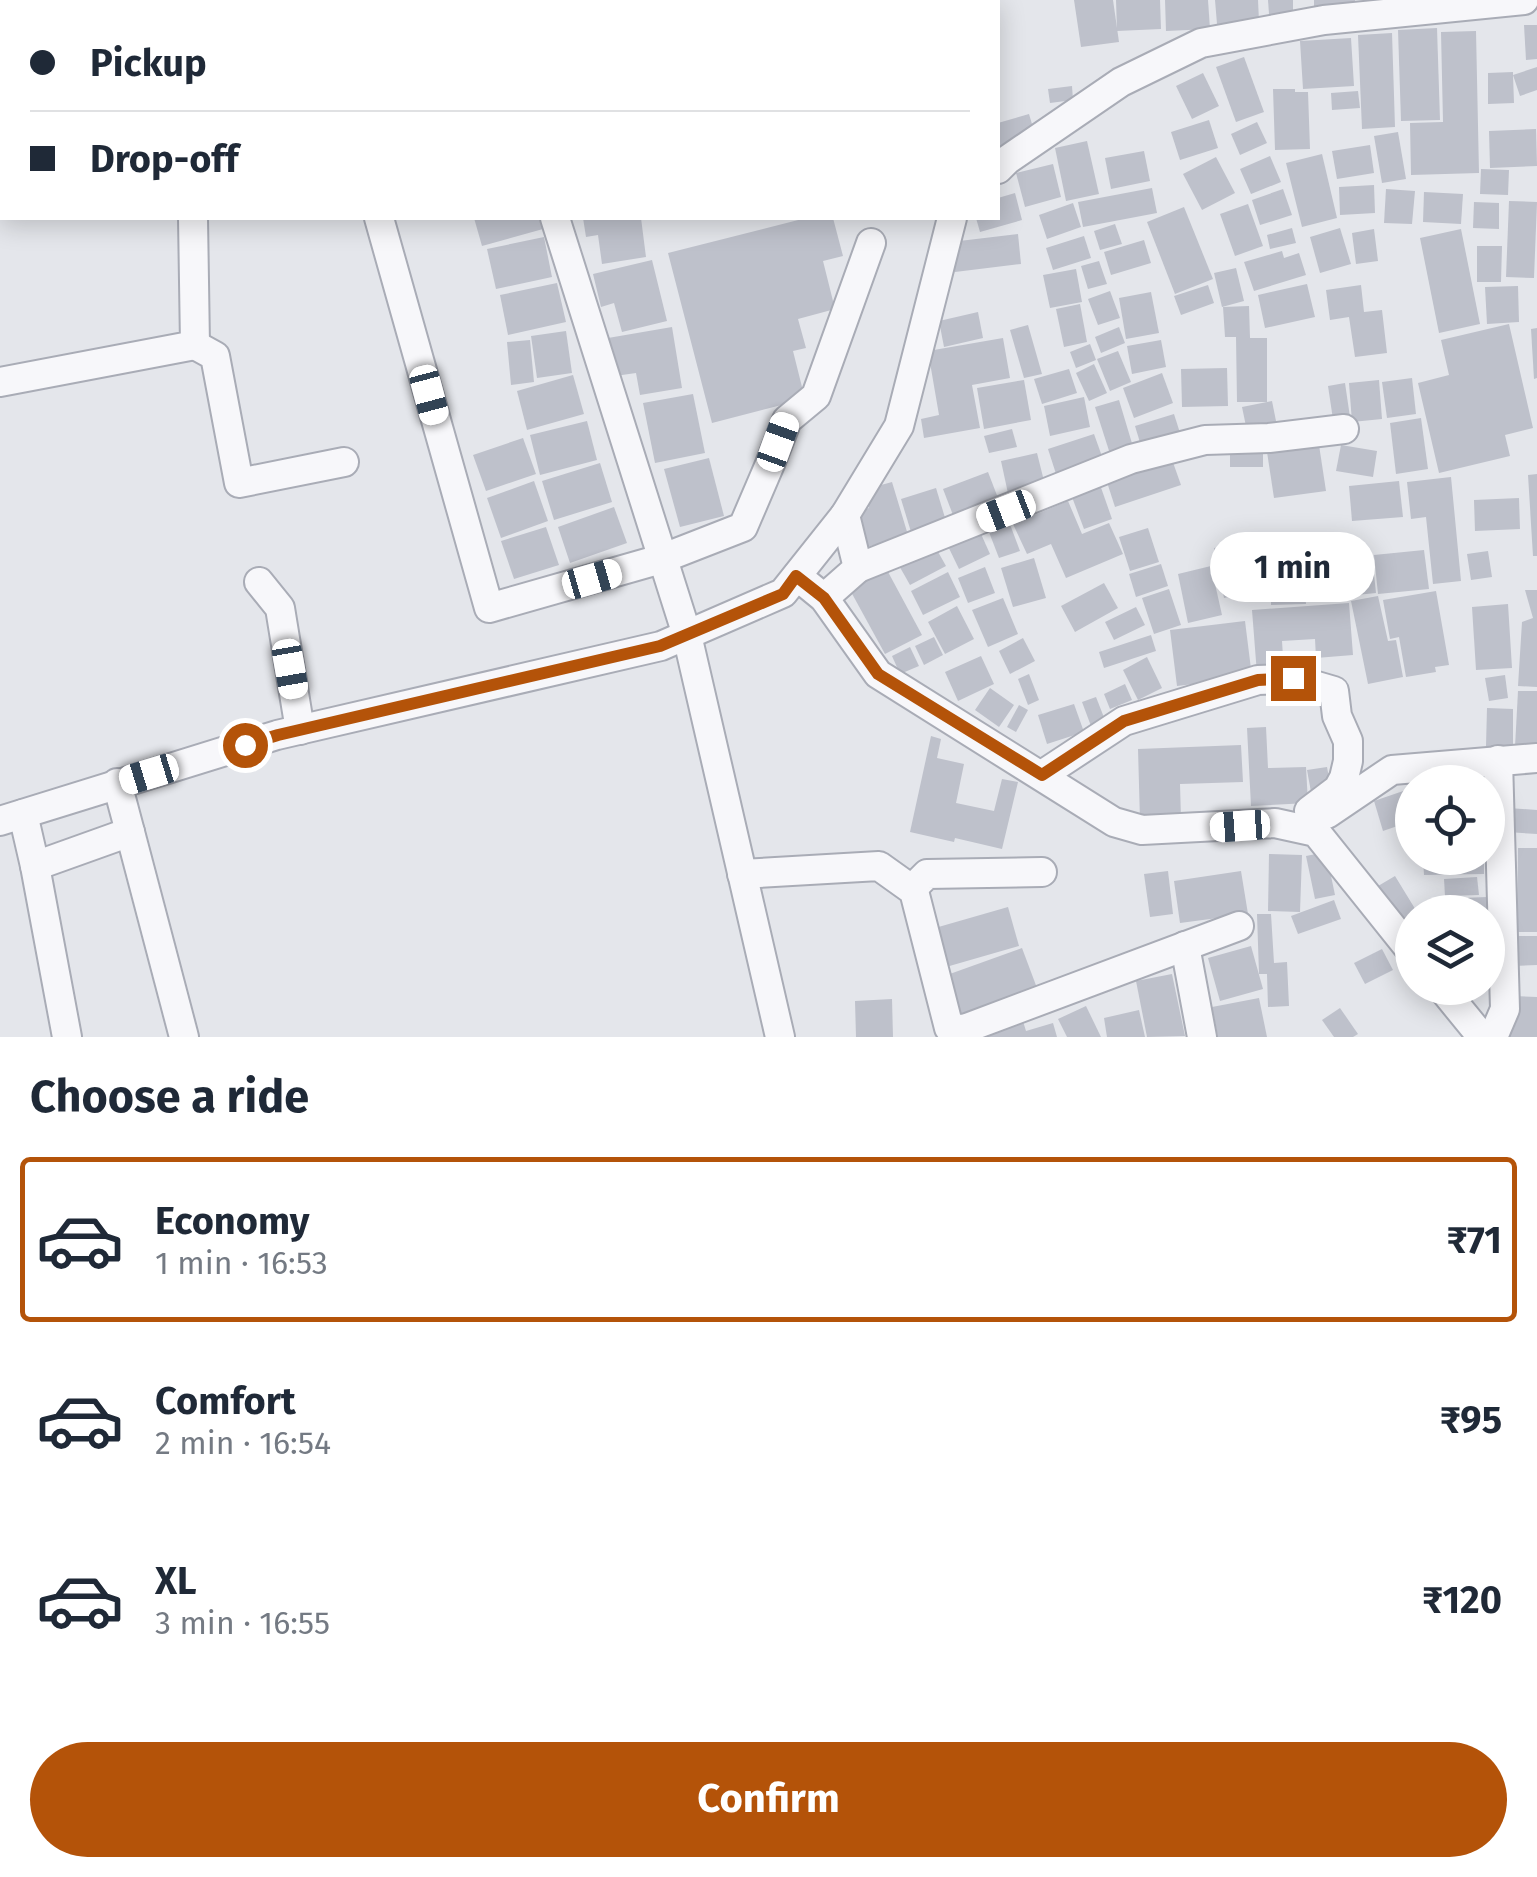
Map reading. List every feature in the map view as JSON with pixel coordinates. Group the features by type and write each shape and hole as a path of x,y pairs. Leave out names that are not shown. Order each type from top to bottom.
{"street":[{"path":"1000,168 1121,82 1201,43 1324,20 1524,0"},
{"path":"193,220 195,345"},
{"path":"380,220 488,608 661,559 743,526 786,420 816,396 871,243"},
{"path":"555,220 687,635 780,1037"},
{"path":"67,1037 35,866 12,818 300,730 660,646 783,594 846,515 899,426 951,220"},
{"path":"0,382 195,345 215,356 240,483 344,462"},
{"path":"824,598 858,568 1131,459 1205,440 1270,438 1344,429"},
{"path":"846,515 858,568"},
{"path":"796,576 824,598 878,674 1114,822 1142,830 1275,823 1316,832"},
{"path":"260,582 280,608 300,730"},
{"path":"1042,775 1124,721 1258,680 1293,678 1334,691 1348,741 1348,761 1338,789 1309,811 1316,832 1395,931"},
{"path":"1316,832 1326,814 1392,770 1537,758"},
{"path":"1493,1037 1505,1008 1498,760"},
{"path":"117,784 184,1037"},
{"path":"35,866 130,832"},
{"path":"742,874 879,866 912,889 948,1028 964,1029 1239,926"},
{"path":"912,889 927,874 1042,872"},
{"path":"1185,946 1202,1037"},
{"path":"1456,1005 1482,1037"}],"building":[{"path":"1074,0 1113,0 1119,42 1081,47"},
{"path":"1116,0 1160,0 1161,29 1117,31"},
{"path":"1165,0 1208,0 1210,29 1166,31"},
{"path":"1215,0 1258,0 1259,21 1217,24"},
{"path":"1268,0 1293,0 1293,13 1269,14"},
{"path":"1314,0 1355,0 1355,6 1314,7"},
{"path":"1524,25 1537,25 1537,59 1526,60"},
{"path":"1437,28 1440,120 1401,121 1398,30"},
{"path":"1476,31 1479,173 1411,175 1410,123 1443,122 1441,32"},
{"path":"1392,33 1395,127 1362,129 1358,35"},
{"path":"1351,38 1354,86 1303,89 1300,41"},
{"path":"1244,57 1264,112 1236,122 1216,67"},
{"path":"1537,67 1537,90 1520,96 1513,75"},
{"path":"1513,72 1514,103 1488,104 1488,73"},
{"path":"1203,73 1219,106 1192,119 1176,86"},
{"path":"1072,86 1073,100 1050,103 1048,89"},
{"path":"1273,89 1308,92 1310,149 1275,150"},
{"path":"1358,91 1360,108 1332,110 1331,93"},
{"path":"1029,114 1035,134 1000,145 1000,122"},
{"path":"1209,120 1218,148 1180,160 1171,132"},
{"path":"1257,122 1267,143 1240,155 1231,134"},
{"path":"1536,129 1537,166 1490,168 1489,131"},
{"path":"1398,132 1406,179 1382,183 1374,136"},
{"path":"1087,141 1099,194 1066,201 1055,148"},
{"path":"1370,145 1374,173 1337,179 1332,151"},
{"path":"1144,151 1150,181 1111,189 1105,158"},
{"path":"1322,154 1337,218 1302,227 1286,163"},
{"path":"1270,156 1281,182 1251,194 1240,169"},
{"path":"1216,157 1235,193 1202,210 1183,174"},
{"path":"1053,164 1061,197 1025,207 1016,173"},
{"path":"1481,169 1509,170 1508,195 1480,194"},
{"path":"1374,185 1375,213 1340,215 1339,187"},
{"path":"1152,188 1157,213 1083,227 1078,202"},
{"path":"1283,189 1292,215 1260,225 1252,200"},
{"path":"1386,189 1415,191 1412,224 1384,223"},
{"path":"1424,192 1463,194 1461,224 1423,222"},
{"path":"1015,193 1022,220 980,232 977,220 1000,220 1000,197"},
{"path":"1509,201 1537,202 1534,278 1506,277"},
{"path":"1474,202 1499,203 1499,229 1473,228"},
{"path":"1073,203 1081,227 1047,239 1039,215"},
{"path":"1248,204 1263,246 1235,256 1220,214"},
{"path":"1184,207 1213,279 1175,294 1147,222"},
{"path":"475,220 541,220 543,229 482,246"},
{"path":"583,220 641,220 646,257 602,264 598,235 586,237"},
{"path":"798,220 834,220 843,256 823,261 835,309 798,319 806,348 793,351 805,399 712,423 668,253"},
{"path":"1115,224 1122,244 1100,250 1094,231"},
{"path":"1292,228 1296,243 1270,249 1267,235"},
{"path":"1340,228 1351,264 1320,273 1310,237"},
{"path":"1374,229 1378,261 1356,264 1352,233"},
{"path":"1461,229 1480,324 1439,333 1420,238"},
{"path":"1018,234 1021,264 955,272 951,242"},
{"path":"1084,236 1091,258 1053,270 1046,248"},
{"path":"544,237 552,277 496,289 487,249"},
{"path":"1144,240 1151,263 1111,275 1104,252"},
{"path":"1477,246 1502,246 1501,282 1477,282"},
{"path":"1282,251 1284,258 1299,253 1306,275 1254,291 1244,262"},
{"path":"652,260 667,321 622,332 614,303 601,307 593,274"},
{"path":"1099,261 1107,284 1088,289 1081,266"},
{"path":"1236,268 1244,301 1222,307 1214,273"},
{"path":"1076,269 1082,302 1050,308 1043,275"},
{"path":"557,283 566,322 508,335 500,295"},
{"path":"1307,284 1315,317 1265,328 1258,295"},
{"path":"1208,285 1214,303 1181,315 1174,296"},
{"path":"1361,285 1364,312 1382,310 1387,353 1355,357 1349,317 1330,320 1326,290"},
{"path":"1518,286 1519,322 1487,324 1485,287"},
{"path":"1110,291 1120,318 1098,325 1088,299"},
{"path":"1151,292 1159,333 1126,339 1119,298"},
{"path":"1080,304 1087,342 1064,347 1056,309"},
{"path":"1249,306 1250,338 1267,338 1267,402 1237,402 1236,337 1225,337 1223,307"},
{"path":"978,312 983,338 944,347 939,321"},
{"path":"1509,324 1533,428 1505,435 1510,456 1439,473 1418,383 1449,375 1441,340"},
{"path":"1028,325 1042,374 1024,378 1010,330"},
{"path":"672,327 682,388 640,395 636,373 615,376 608,338"},
{"path":"1119,327 1125,343 1101,353 1095,337"},
{"path":"1537,328 1537,378 1534,379 1531,329"},
{"path":"566,331 572,373 537,378 531,336"},
{"path":"1003,338 1010,378 972,385 980,428 924,438 921,419 939,415 928,351"},
{"path":"530,340 534,382 511,385 507,342"},
{"path":"1161,340 1166,367 1132,374 1127,346"},
{"path":"1090,344 1096,360 1076,368 1070,352"},
{"path":"1118,351 1131,382 1110,391 1097,359"},
{"path":"1094,364 1107,393 1089,401 1076,373"},
{"path":"1227,368 1228,406 1182,407 1181,369"},
{"path":"1069,369 1077,393 1042,404 1034,379"},
{"path":"1162,373 1173,403 1134,418 1123,388"},
{"path":"573,375 584,414 527,430 517,391"},
{"path":"1412,378 1416,414 1387,418 1382,382"},
{"path":"1024,380 1031,420 984,429 977,388"},
{"path":"1379,380 1382,419 1352,422 1349,383"},
{"path":"1345,383 1351,424 1334,426 1328,386"},
{"path":"693,394 705,453 655,463 643,403"},
{"path":"1084,397 1090,427 1050,436 1044,406"},
{"path":"1119,400 1134,450 1111,457 1095,407"},
{"path":"1272,401 1277,426 1247,431 1242,407"},
{"path":"1174,414 1181,436 1142,449 1135,426"},
{"path":"1421,418 1428,469 1396,474 1390,423"},
{"path":"587,421 597,460 540,475 530,435"},
{"path":"1012,429 1017,447 989,453 984,436"},
{"path":"1094,434 1104,462 1057,477 1048,449"},
{"path":"523,438 536,474 486,491 473,455"},
{"path":"1319,445 1326,491 1274,498 1267,452"},
{"path":"1341,445 1377,451 1373,477 1336,471"},
{"path":"1230,449 1263,449 1263,467 1230,467"},
{"path":"1037,453 1046,489 1009,498 1001,461"},
{"path":"1170,454 1181,485 1115,507 1105,476"},
{"path":"709,458 724,516 680,527 664,469"},
{"path":"600,463 612,502 554,520 542,481"},
{"path":"988,472 998,498 953,515 943,489"},
{"path":"1537,474 1537,556 1533,556 1528,475"},
{"path":"1451,477 1461,581 1433,584 1426,517 1411,519 1407,482"},
{"path":"1098,479 1112,519 1084,529 1069,489"},
{"path":"534,481 548,521 501,538 487,498"},
{"path":"1399,481 1403,517 1352,521 1349,486"},
{"path":"892,482 908,535 867,547 856,512 869,508 863,490"},
{"path":"936,488 946,521 911,532 901,499"},
{"path":"1519,498 1520,529 1475,531 1474,500"},
{"path":"1068,501 1082,534 1109,523 1123,554 1066,578 1051,544 1027,554 1013,524"},
{"path":"614,507 627,543 570,563 558,527"},
{"path":"1008,519 1020,551 999,558 987,527"},
{"path":"977,525 990,554 959,569 945,540"},
{"path":"546,527 559,565 514,579 501,541"},
{"path":"1148,528 1159,562 1130,571 1119,537"},
{"path":"933,543 946,566 910,585 897,562"},
{"path":"1231,545 1242,594 1224,598 1214,548"},
{"path":"1266,549 1267,591 1247,592 1246,550"},
{"path":"1424,550 1429,589 1378,594 1374,555"},
{"path":"1488,551 1492,577 1471,580 1467,554"},
{"path":"1372,555 1376,593 1317,599 1314,560"},
{"path":"1034,558 1046,598 1013,607 1001,568"},
{"path":"1161,564 1168,586 1136,597 1129,574"},
{"path":"1211,566 1222,615 1188,623 1178,574"},
{"path":"985,567 995,593 968,603 958,578"},
{"path":"887,570 922,635 885,654 850,590"},
{"path":"948,572 960,597 923,615 911,591"},
{"path":"1104,583 1118,608 1075,632 1061,606"},
{"path":"1169,589 1181,625 1154,634 1142,598"},
{"path":"1525,590 1537,590 1537,687 1518,686 1522,622 1533,618"},
{"path":"1436,591 1449,665 1435,667 1436,672 1406,677 1399,637 1390,639 1383,600"},
{"path":"1305,593 1306,604 1271,605 1271,594"},
{"path":"1378,596 1388,641 1396,640 1403,677 1368,684 1351,601"},
{"path":"1003,598 1018,634 988,647 972,610"},
{"path":"1349,603 1353,655 1316,658 1315,639 1282,641 1284,672 1257,674 1252,610"},
{"path":"1508,604 1512,668 1476,670 1472,607"},
{"path":"957,606 974,639 945,654 928,622"},
{"path":"1136,607 1145,625 1114,640 1105,622"},
{"path":"1245,621 1252,677 1177,686 1170,630"},
{"path":"1151,635 1156,651 1104,668 1099,652"},
{"path":"934,637 943,655 924,665 915,646"},
{"path":"1023,638 1035,661 1010,674 999,651"},
{"path":"910,647 919,666 900,674 892,656"},
{"path":"981,656 994,684 958,701 945,672"},
{"path":"1147,657 1162,688 1138,700 1123,670"},
{"path":"1029,674 1039,700 1028,705 1018,679"},
{"path":"1505,675 1508,698 1489,701 1485,678"},
{"path":"1125,684 1132,700 1110,709 1104,694"},
{"path":"990,688 1014,705 999,727 975,710"},
{"path":"1518,691 1537,691 1537,748 1515,747"},
{"path":"1096,697 1105,720 1091,726 1082,702"},
{"path":"1074,704 1084,732 1047,744 1038,715"},
{"path":"1019,705 1028,710 1016,732 1007,727"},
{"path":"1487,708 1513,709 1513,747 1486,746"},
{"path":"1266,727 1268,768 1306,767 1308,803 1251,806 1247,728"},
{"path":"931,736 941,739 937,758 964,764 956,803 994,811 1002,779 1018,782 1002,849 910,832"},
{"path":"1241,745 1243,782 1180,784 1181,819 1140,820 1138,749"},
{"path":"1327,767 1331,788 1311,792 1307,770"},
{"path":"1395,794 1395,827 1383,831 1374,801"},
{"path":"1508,808 1537,810 1537,834 1507,832"},
{"path":"1518,848 1537,848 1537,932 1517,932"},
{"path":"1326,852 1335,895 1315,899 1306,856"},
{"path":"1269,854 1302,855 1300,912 1268,911"},
{"path":"1168,871 1173,914 1150,917 1144,874"},
{"path":"1241,871 1248,914 1180,923 1174,881"},
{"path":"1395,876 1407,895 1395,895 1395,928 1373,889"},
{"path":"1477,877 1479,895 1445,895 1444,879"},
{"path":"1334,900 1341,919 1298,934 1291,916"},
{"path":"1008,907 1019,946 946,967 935,928"},
{"path":"1257,914 1271,914 1274,963 1287,962 1289,1006 1268,1007 1267,974 1259,974"},
{"path":"1511,936 1537,936 1537,965 1512,966"},
{"path":"1251,946 1263,989 1220,1001 1208,958"},
{"path":"1022,948 1040,996 965,1023 947,975"},
{"path":"1382,949 1393,970 1365,984 1354,963"},
{"path":"1172,974 1185,1036 1147,1037 1136,981"},
{"path":"1513,996 1537,997 1537,1037 1507,1037"},
{"path":"1259,998 1267,1037 1218,1037 1212,1007"},
{"path":"892,999 893,1037 856,1037 855,1001"},
{"path":"1086,1006 1101,1037 1067,1037 1058,1019"},
{"path":"1340,1008 1358,1034 1353,1037 1334,1037 1322,1020"},
{"path":"1139,1010 1145,1037 1107,1037 1104,1018"},
{"path":"1022,1018 1026,1031 1053,1023 1057,1037 959,1037"}],"route":[{"path":"245,745 660,646 783,594 796,576 824,598 878,674 1042,775 1124,721 1258,680 1293,678"}]}
